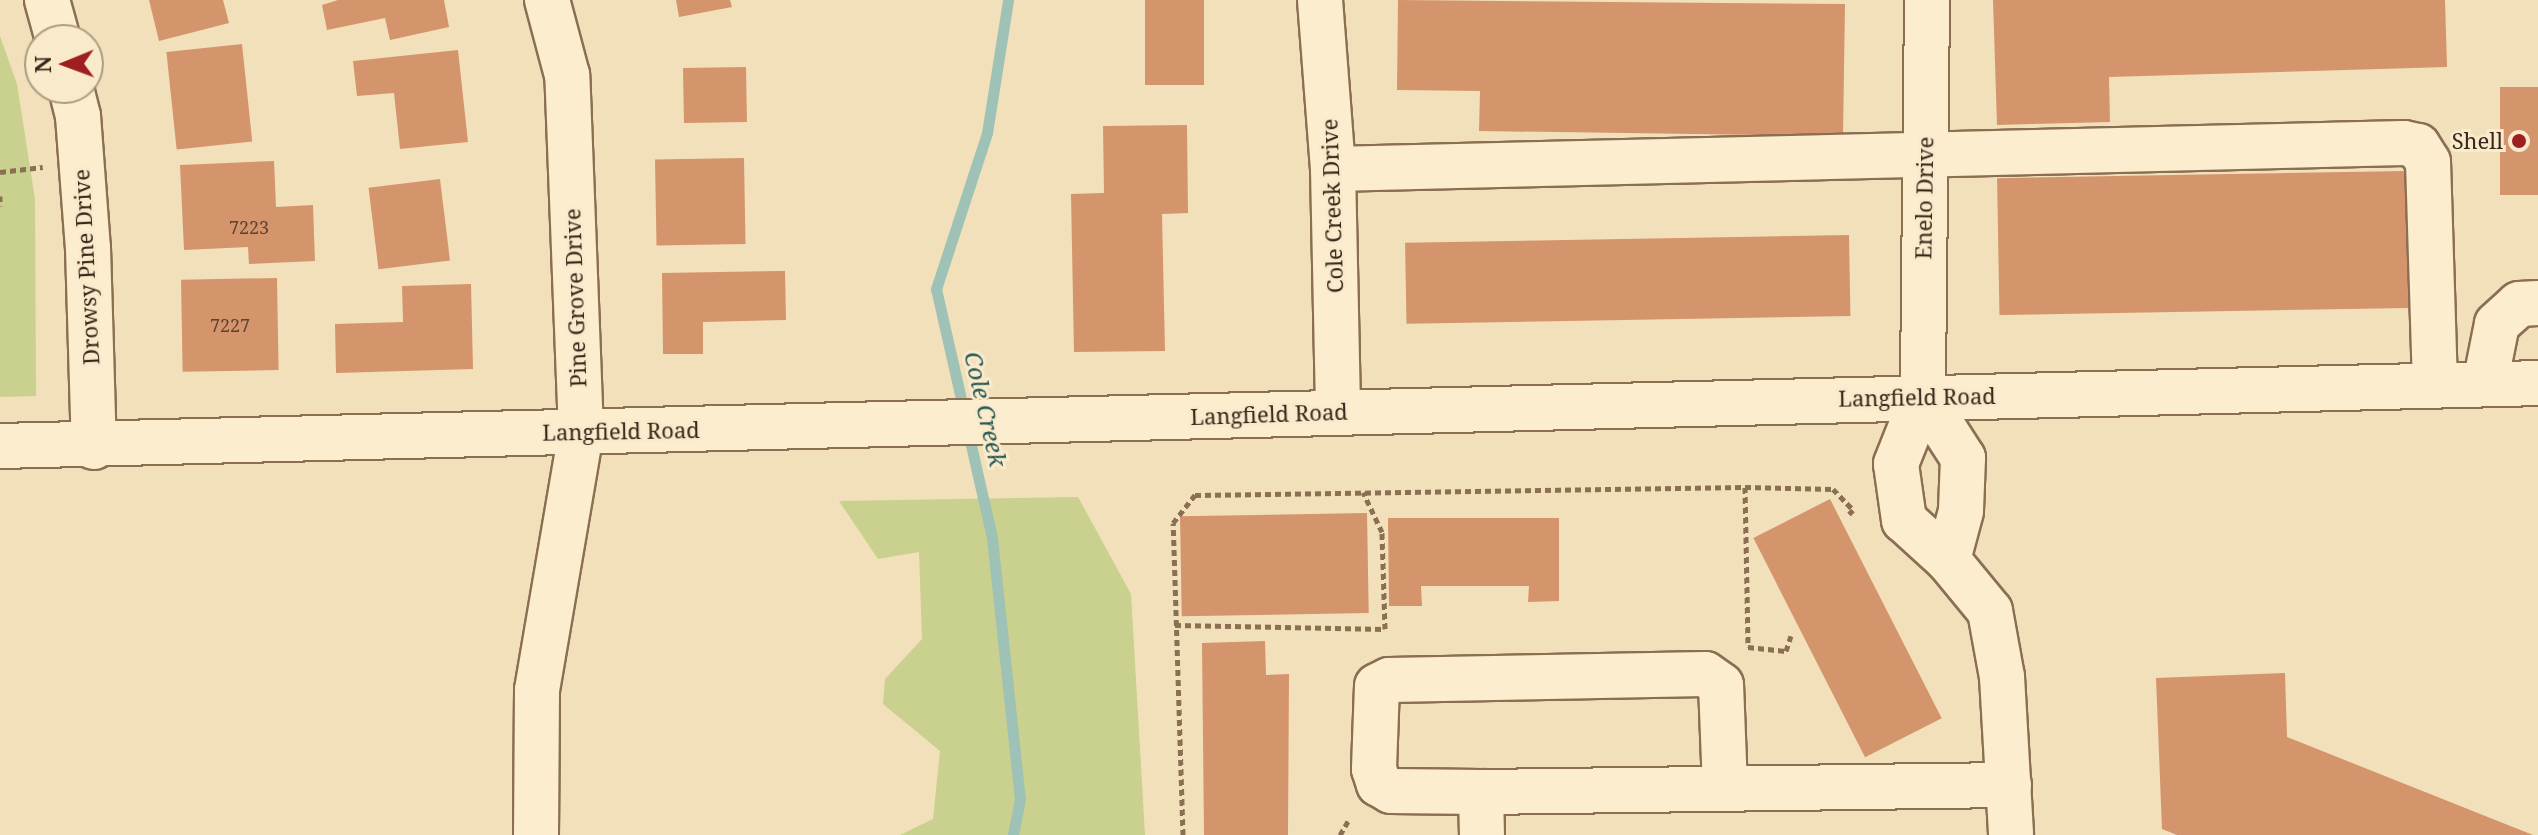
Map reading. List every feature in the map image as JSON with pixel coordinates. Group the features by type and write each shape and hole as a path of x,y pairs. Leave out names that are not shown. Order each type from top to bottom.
{"street":[{"path":"47,0 54,24"},
{"name":"Pine Grove Drive","path":"536,835 537,690 581,432 567,75 547,0"},
{"name":"Cole Creek Drive","path":"1320,0 1333,169 1338,413"},
{"name":"Enelo Drive","path":"1923,396 1927,0"},
{"name":"Drowsy Pine Drive","path":"75,104 88,248 94,447"},
{"path":"1333,169 2404,143 2418,146 2428,162 2435,386"},
{"path":"2485,384 2497,324 2519,304 2538,303"},
{"name":"Langfield Road","path":"0,446 94,447 1923,396 2538,383"},
{"path":"1923,396 1963,458 1961,511 1948,560"},
{"path":"1923,396 1896,464 1904,520 1948,560 1990,611 2002,677 2011,835"},
{"path":"1725,788 1721,685 1705,674 1389,680 1377,686 1374,769 1379,784 1391,791 1481,792 2009,785"},
{"path":"1481,792 1482,835"}],"path":[{"path":"0,196 0,206"},
{"path":"1745,487 1748,647 1786,651 1791,636"},
{"path":"1183,835 1173,523 1195,495 1745,487 1833,489 1853,510 1848,515"},
{"path":"1175,625 1385,629 1382,532 1363,492"},
{"path":"1340,835 1350,818"}],"green space":[{"path":"0,36 17,84 35,199 36,396 0,397"},
{"path":"1078,497 1131,594 1145,835 900,835 933,819 940,751 883,704 885,679 922,639 919,552 878,559 839,501"}],"building":[{"path":"149,0 223,0 229,23 159,41"},
{"path":"338,0 444,0 449,27 390,40 385,18 327,30 322,5"},
{"path":"676,0 730,0 732,7 679,17"},
{"path":"1145,0 1204,0 1204,85 1145,85"},
{"path":"1398,0 1845,4 1843,136 1479,131 1480,91 1397,90"},
{"path":"1993,0 2445,0 2447,67 2109,77 2110,122 1997,125"},
{"path":"242,44 252,141 177,149 166,52"},
{"path":"458,50 468,142 400,149 394,93 357,96 353,61"},
{"path":"746,67 747,122 684,123 683,68"},
{"name":"Shell","path":"2500,87 2538,87 2538,195 2500,195"},
{"path":"1187,125 1188,213 1162,214 1165,351 1074,352 1071,194 1104,193 1103,126"},
{"path":"744,158 746,244 657,246 655,160"},
{"path":"274,161 276,207 313,205 315,261 249,264 248,247 184,250 180,165"},
{"path":"2406,171 2408,308 1999,315 1997,178"},
{"path":"440,179 450,260 379,269 369,188"},
{"path":"1849,235 1850,316 1406,324 1405,243"},
{"path":"785,271 786,320 703,322 703,354 663,354 662,273"},
{"path":"277,278 279,370 183,372 181,280"},
{"path":"471,284 473,369 336,373 335,324 403,322 402,286"},
{"path":"1830,499 1942,718 1865,757 1753,538"},
{"path":"1367,513 1369,613 1182,616 1180,516"},
{"path":"1388,518 1559,518 1559,601 1528,602 1529,586 1421,586 1422,606 1389,606"},
{"path":"1265,641 1266,675 1289,674 1288,835 1204,835 1202,643"},
{"path":"2285,673 2287,737 2533,835 2177,835 2162,829 2156,678"}],"waterway":[{"name":"Cole Creek","path":"964,412 936,289 987,133 1008,0"},
{"name":"Cole Creek","path":"968,432 992,538 1020,799 1013,835"}],"place":[{"name":"Shell","path":"2519,141"}]}
